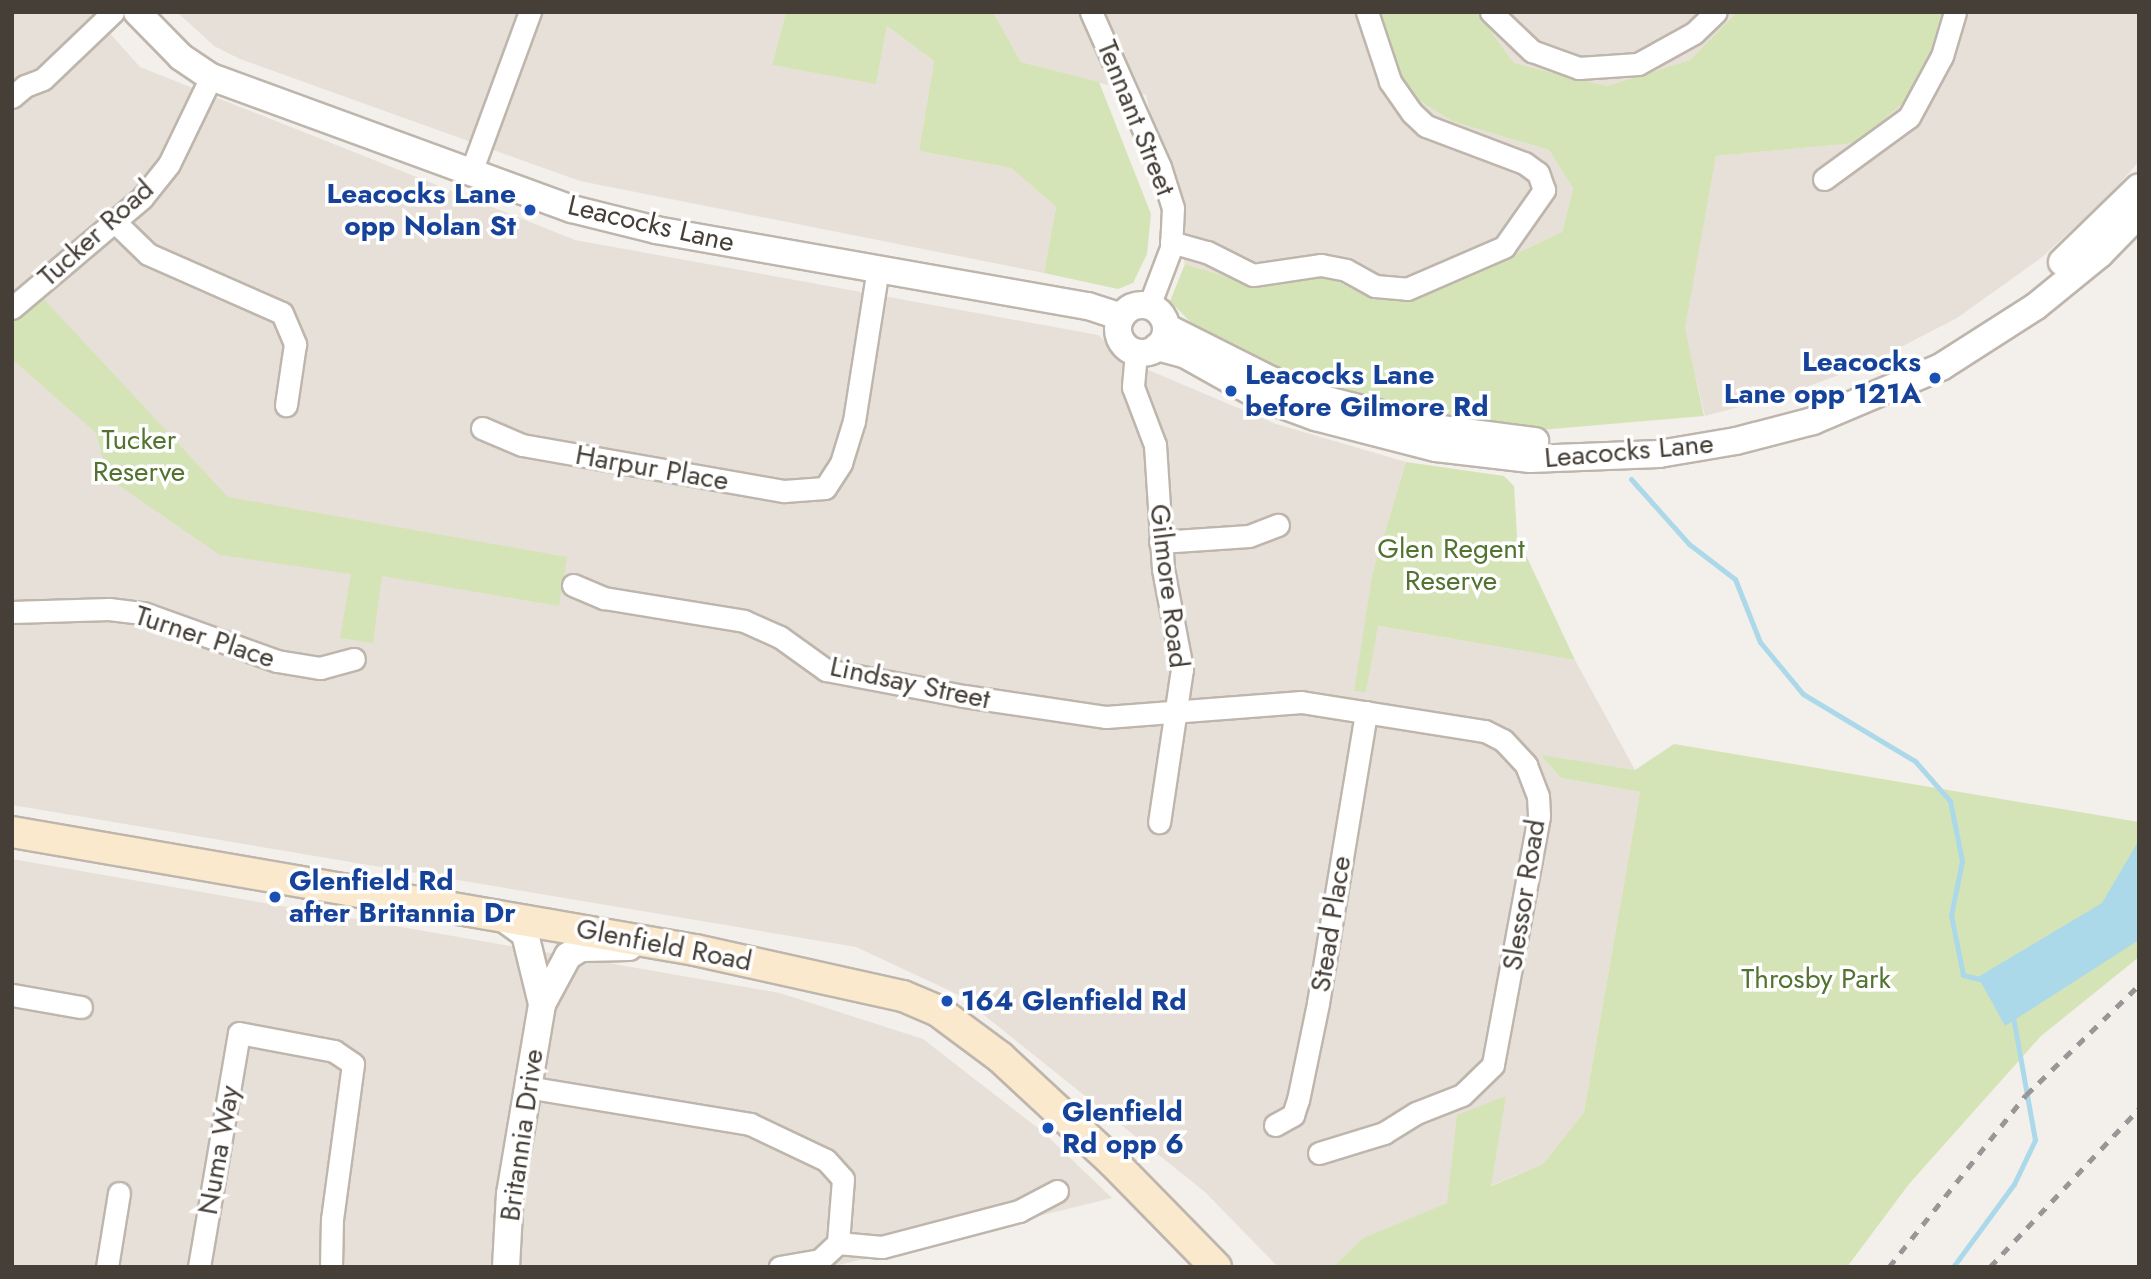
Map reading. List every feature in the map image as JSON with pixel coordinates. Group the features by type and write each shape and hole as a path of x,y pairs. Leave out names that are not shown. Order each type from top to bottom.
{"main road":[{"name":"Glenfield Road","path":"12,832 695,950 868,986 938,1012 1032,1085 1216,1267"}],"street":[{"path":"12,97 43,79 113,12"},
{"name":"Leacocks Lane","path":"137,12 181,57 211,77 619,223 1088,306 1121,317"},
{"path":"471,172 530,12"},
{"name":"Tennant Street","path":"1091,12 1168,188 1173,208 1171,243 1149,306"},
{"path":"1171,243 1207,252 1253,275 1321,265 1346,270 1375,286 1407,289 1504,247 1544,190 1538,173 1524,163 1426,126 1412,113 1390,81 1367,12"},
{"path":"1491,12 1532,51 1579,68 1638,64 1694,33 1716,12"},
{"path":"1824,179 1909,117 1942,56 1955,12"},
{"name":"Tucker Road","path":"12,308 142,198 169,164 211,77"},
{"name":"Leacocks Lane","path":"1153,342 1383,417 1441,429 1529,442 1634,441 1704,433 1757,421 1864,384 1989,321 2086,242 2139,187"},
{"name":"Leacocks Lane","path":"1153,342 1184,354 1261,397 1315,417 1436,448 1530,459 1672,452 1813,421 1941,367 2035,307 2100,254 2139,214"},
{"path":"115,222 148,254 282,313 295,344 286,405"},
{"name":"Harpur Place","path":"482,428 522,445 715,479 784,491 825,488 841,463 854,421 878,267"},
{"path":"1134,306 1149,306 1158,312 1153,342 1121,341 1121,317 1134,306"},
{"name":"Gilmore Road","path":"1153,342 1133,387 1155,445 1160,542 1181,646 1178,710 1159,822"},
{"path":"1160,542 1249,536 1278,525"},
{"name":"Lindsay Street","path":"573,585 604,598 744,621 780,637 826,670 844,674 1079,715 1106,717 1178,710"},
{"name":"Turner Place","path":"12,612 109,609 143,613 277,661 320,668 354,659"},
{"name":"Slessor Road","path":"1178,710 1301,702 1485,731 1503,740 1526,765 1538,796 1539,816 1493,1065 1462,1095 1416,1113 1384,1133 1319,1153"},
{"name":"Stead Place","path":"1275,1125 1293,1115 1298,1100 1318,1003 1366,712"},
{"name":"Britannia Drive","path":"499,915 525,934 542,1004"},
{"name":"Britannia Drive","path":"506,1267 510,1194 542,1004 568,956 581,948 695,950"},
{"path":"12,995 81,1007"},
{"name":"Numa Way","path":"199,1267 239,1033 334,1051 352,1064 332,1219 331,1267"},
{"path":"527,1087 750,1124 826,1160 843,1179 838,1243 820,1259 779,1267"},
{"path":"838,1243 882,1247 1020,1211 1057,1191"},
{"path":"107,1267 119,1193"}],"shaded area":[{"path":"12,12 91,12 140,67 575,240 1098,335 1127,361 1276,424 1406,462 1373,571 1366,692 1377,626 1575,660 1635,770 1542,756 1561,778 1640,792 1584,1112 1543,1164 1363,1238 1333,1267 1278,1267 1205,1192 959,995 856,947 12,805"},
{"path":"177,12 786,12 772,65 876,83 887,26 934,61 919,151 1011,168 1056,207 1044,273 580,181 240,59 214,46"},
{"path":"993,12 1380,12 1406,93 1454,122 1549,150 1573,188 1562,232 1423,297 1375,300 1322,274 1253,285 1185,264 1146,95 1021,62"},
{"path":"1477,12 1737,12 1690,60 1607,86 1514,63"},
{"path":"1944,12 2139,12 2139,161 2110,195 2041,258 1957,318 1866,365 1787,394 1705,416 1684,328 1716,156 1857,143 1941,31"},
{"path":"12,859 780,993 923,1039 1043,1132 1112,1198 831,1267 12,1267"}],"green space":[{"path":"786,12 993,12 1021,62 1099,82 1151,214 1147,254 1133,283 1118,289 1044,273 1056,207 1011,168 919,151 934,61 887,26 876,84 772,65"},
{"path":"1380,12 1477,12 1514,63 1607,86 1690,60 1737,12 1944,12 1941,31 1906,100 1857,143 1716,156 1685,328 1704,416 1528,431 1410,413 1309,381 1196,328 1170,301 1185,264 1253,285 1322,274 1375,300 1423,297 1562,232 1573,188 1549,150 1454,122 1406,93"},
{"name":"Tucker Reserve","path":"42,297 228,497 567,557 559,606 382,576 373,643 340,638 351,574 220,555 108,478 96,433 12,359 12,322"},
{"name":"Glen Regent Reserve","path":"1406,462 1504,476 1514,486 1517,536 1575,660 1378,626 1366,692 1354,691 1373,571"},
{"name":"Throsby Park","path":"1674,744 2139,822 2139,957 2041,1036 1909,1184 1847,1267 1333,1267 1363,1238 1447,1203 1457,1115 1506,1096 1491,1186 1543,1164 1584,1112 1640,792 1561,778 1541,755 1635,770"}],"water":[{"path":"2139,840 2139,940 2005,1026 1978,977 2102,903"}],"waterway":[{"path":"1631,479 1689,544 1735,579 1760,642 1803,694 1915,761 1950,801 1962,861 1951,915 1963,975 1987,981"},
{"path":"1953,1267 2014,1184 2035,1140 2013,1016"}],"railway":[{"path":"1889,1267 2026,1095 2139,985"},
{"path":"1990,1267 2139,1109"}],"place":[{"name":"Leacocks Lane opp Nolan St","path":"530,210"},
{"name":"Leacocks Lane opp 121A","path":"1935,378"},
{"name":"Leacocks Lane before Gilmore Rd","path":"1231,391"},
{"name":"Glenfield Rd after Britannia Dr","path":"275,897"},
{"name":"164 Glenfield Rd","path":"947,1001"},
{"name":"Glenfield Rd opp 6","path":"1048,1128"}]}
